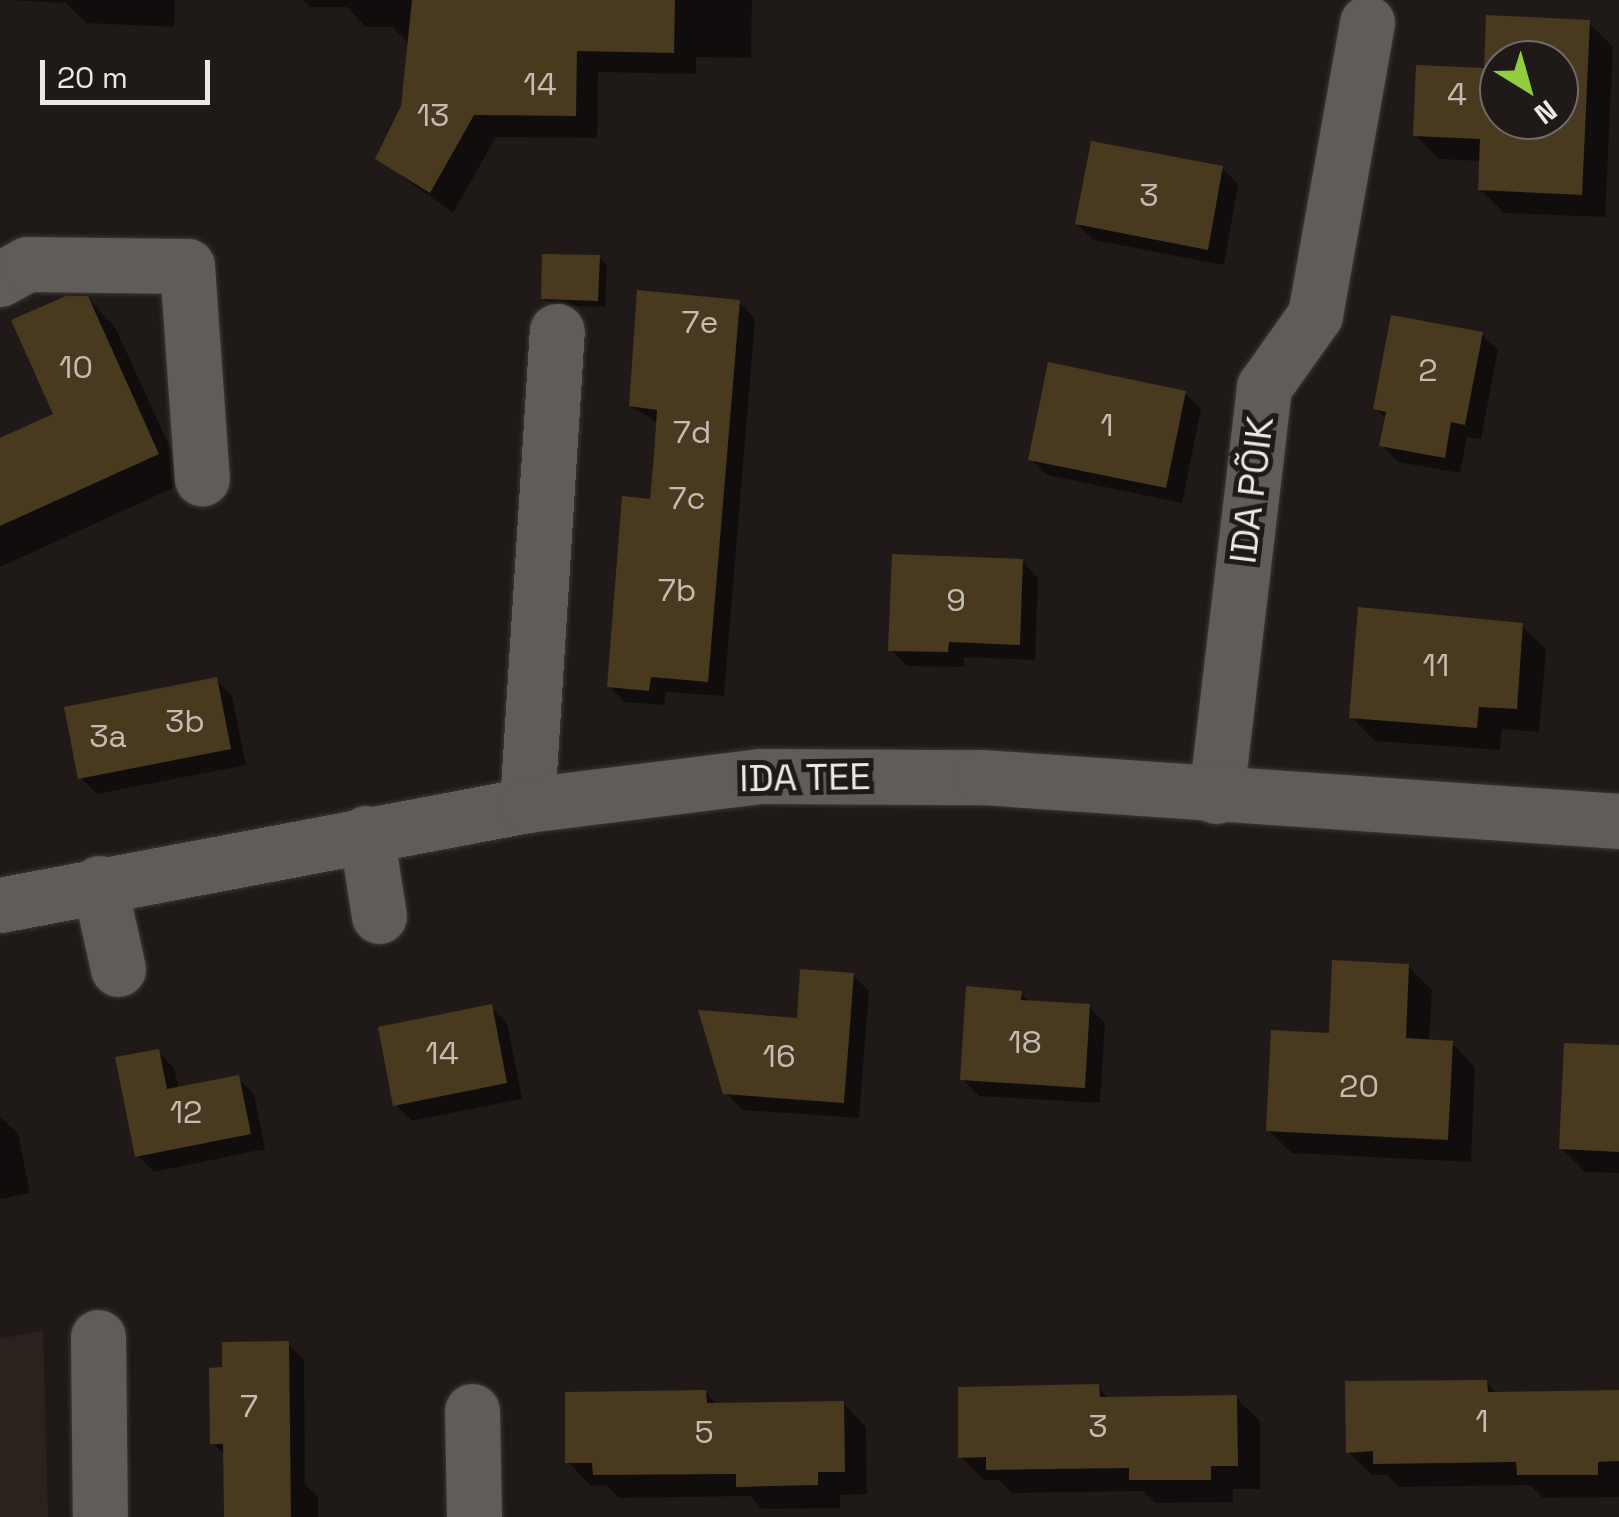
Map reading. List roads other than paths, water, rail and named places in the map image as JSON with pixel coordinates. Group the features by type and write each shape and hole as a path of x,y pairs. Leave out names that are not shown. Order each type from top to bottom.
{"street":[{"name":"IDA PÕIK","path":"1216,796 1264,387 1316,315 1367,23"},
{"path":"0,279 28,264 187,266 202,478"},
{"path":"527,805 557,331"},
{"name":"IDA TEE","path":"0,905 527,805 760,776 982,777 1619,821"},
{"path":"366,833 379,916"},
{"path":"99,884 118,969"},
{"path":"98,1336 100,1517"},
{"path":"472,1411 474,1517"}]}
